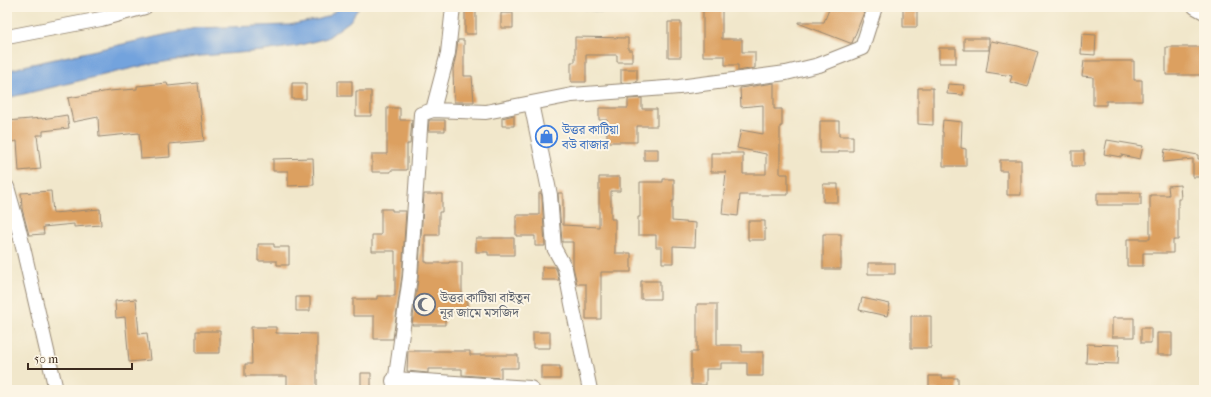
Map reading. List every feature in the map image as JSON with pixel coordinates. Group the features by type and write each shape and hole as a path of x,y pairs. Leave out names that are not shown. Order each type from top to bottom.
{"street":[{"path":"7,37 101,19 145,7"},
{"path":"433,110 448,52 453,7"},
{"path":"530,390 395,385 410,277 421,114 433,110 486,112 572,95 679,87 786,73 819,65 862,48 875,7"},
{"path":"1195,7 1204,12"},
{"path":"531,103 550,195 554,248 565,268 590,390"},
{"path":"7,187 19,230 56,390"}],"water":[{"path":"338,7 359,7 350,21 327,38 297,46 263,51 201,56 146,65 7,98 7,71 28,65 196,28 289,25 329,16"},
{"path":"576,7 603,7 602,12"}],"building":[{"path":"465,7 476,7 476,34 465,34"},
{"path":"703,7 722,7 722,39 742,39 742,52 755,52 755,68 738,71 738,65 725,65 725,56 703,56"},
{"path":"830,7 866,7 852,43 798,23 824,22"},
{"path":"903,7 917,7 917,27 903,27"},
{"path":"501,13 513,13 513,28 501,28"},
{"path":"668,22 681,22 681,57 668,57"},
{"path":"1082,34 1096,35 1095,55 1081,54"},
{"path":"575,37 628,38 628,50 632,50 632,62 617,62 617,55 586,55 586,82 571,82 571,62 575,62"},
{"path":"964,38 989,38 989,50 964,50"},
{"path":"458,40 464,40 464,76 472,76 474,102 454,102 453,69"},
{"path":"991,41 1018,46 1038,52 1028,87 1010,82 1012,76 986,72"},
{"path":"1166,47 1204,47 1204,75 1166,75"},
{"path":"939,48 956,48 956,63 939,63"},
{"path":"1084,61 1134,61 1134,80 1142,80 1142,101 1106,101 1106,105 1093,105 1093,77 1082,76"},
{"path":"621,69 637,69 637,82 621,83"},
{"path":"338,81 352,81 352,96 338,96"},
{"path":"167,83 168,86 198,83 204,141 169,144 170,157 141,159 139,133 99,137 98,117 73,122 68,98 109,91 137,89 137,86"},
{"path":"292,83 306,83 306,99 292,99"},
{"path":"774,83 774,109 782,109 782,126 780,126 780,174 788,174 788,195 740,195 738,216 722,214 726,172 711,172 711,153 743,153 743,174 766,174 766,154 737,148 741,130 763,134 763,105 741,107 740,88"},
{"path":"948,84 964,85 963,95 947,94"},
{"path":"918,88 933,88 933,125 918,124"},
{"path":"356,91 371,91 371,116 356,116"},
{"path":"642,98 642,109 657,109 657,126 637,126 637,142 607,142 607,120 599,120 599,108 628,108 628,99"},
{"path":"387,108 400,108 400,120 412,120 410,144 407,144 407,170 372,172 372,154 387,154"},
{"path":"67,115 69,128 43,131 43,135 37,135 41,169 19,171 17,141 7,143 7,121 42,119"},
{"path":"514,115 514,126 502,126 502,118"},
{"path":"429,120 445,120 445,131 428,131"},
{"path":"943,120 962,122 961,148 966,149 966,166 943,166"},
{"path":"820,121 839,121 839,136 853,136 853,151 820,153"},
{"path":"1107,140 1143,146 1140,159 1121,155 1121,157 1104,154"},
{"path":"644,149 658,149 658,160 644,160"},
{"path":"1165,149 1198,155 1198,159 1204,159 1204,177 1193,177 1193,159 1163,162"},
{"path":"1072,151 1084,151 1084,166 1072,166"},
{"path":"313,158 314,185 288,186 288,171 273,171 273,159"},
{"path":"1000,160 1021,160 1021,195 1007,195 1007,171 1000,171"},
{"path":"599,177 620,177 620,191 611,191 611,219 615,219 615,253 631,253 631,272 601,272 601,319 586,319 586,284 577,284 573,267 573,242 562,242 558,193 563,193 563,225 599,227"},
{"path":"663,179 674,179 672,221 696,223 695,247 673,246 673,263 662,263 662,247 656,247 656,235 638,235 638,217 640,217 640,182 663,182"},
{"path":"823,184 838,184 838,202 823,202"},
{"path":"1180,185 1181,199 1178,199 1178,240 1173,240 1173,253 1143,253 1143,266 1127,266 1127,239 1150,239 1150,195 1169,195 1168,186"},
{"path":"51,191 53,213 100,209 101,225 74,227 74,224 43,227 44,234 29,235 22,209 21,193"},
{"path":"539,193 541,193 542,196 545,246 535,246 535,236 516,236 516,215 539,215"},
{"path":"1097,193 1141,193 1141,205 1097,205"},
{"path":"424,194 442,194 442,212 439,212 439,235 425,235 425,262 462,262 462,297 467,297 467,312 445,312 445,325 412,325 418,278"},
{"path":"381,209 406,211 402,276 393,339 374,339 374,316 353,316 353,299 377,299 377,296 395,296 395,251 372,251 372,235 381,235"},
{"path":"7,219 12,235 7,236"},
{"path":"748,221 765,221 765,240 748,240"},
{"path":"823,234 841,234 841,269 823,269"},
{"path":"476,238 514,238 514,255 488,255 488,252 476,252"},
{"path":"258,244 274,244 274,247 289,247 289,265 277,265 277,261 258,261"},
{"path":"868,263 895,263 895,274 868,274"},
{"path":"542,267 555,267 559,280 542,280"},
{"path":"641,281 660,281 660,299 641,299"},
{"path":"296,297 310,297 310,311 296,311"},
{"path":"862,298 890,304 887,316 859,310"},
{"path":"136,299 139,334 147,333 150,360 129,362 125,317 116,318 115,301"},
{"path":"697,304 717,304 717,345 742,345 742,352 763,352 763,376 747,376 747,363 721,363 721,369 706,369 706,385 691,385 691,352 697,352"},
{"path":"911,316 931,316 931,348 911,348"},
{"path":"1112,318 1134,318 1134,337 1112,337"},
{"path":"251,327 276,327 276,333 317,334 317,390 287,390 287,376 245,376 245,364 252,364"},
{"path":"1141,328 1151,328 1151,343 1141,343"},
{"path":"196,331 220,331 220,353 196,353"},
{"path":"533,332 550,332 550,348 533,348"},
{"path":"1157,333 1172,333 1172,355 1157,355"},
{"path":"1087,344 1119,345 1118,364 1086,363"},
{"path":"408,351 470,351 470,355 518,355 518,368 501,368 501,378 462,375 462,369 428,369 428,373 407,371"},
{"path":"541,366 560,366 560,379 541,379"},
{"path":"361,373 371,373 371,390 361,390"},
{"path":"929,376 958,378 958,390 929,390"}],"place":[{"name":"উত্তর কাটিয়া বউ বাজার","path":"546,136"},
{"name":"উত্তর কাটিয়া বাইতুন নূর জামে মসজিদ","path":"424,304"}]}
